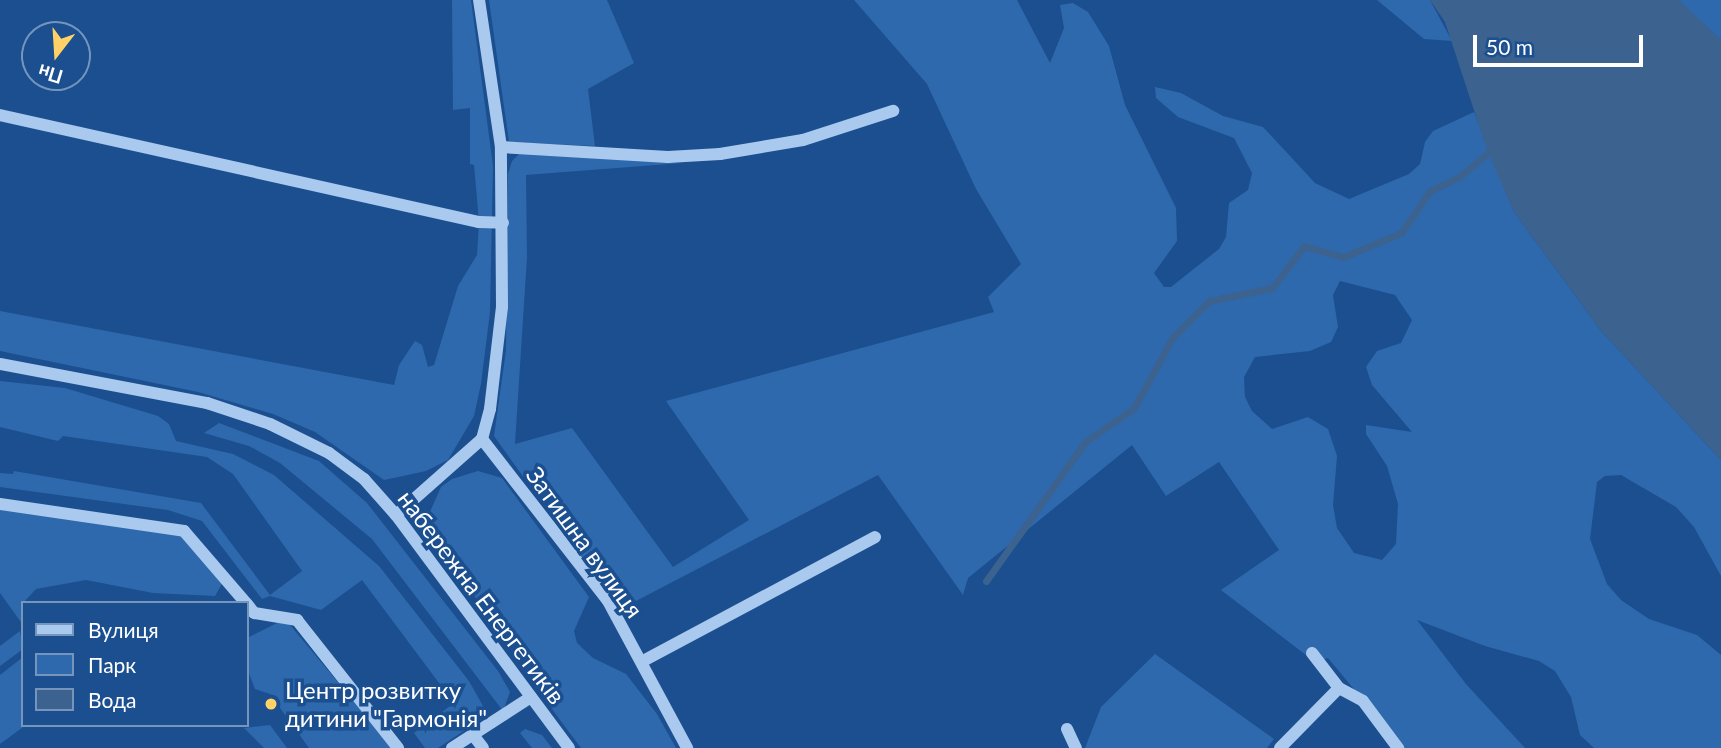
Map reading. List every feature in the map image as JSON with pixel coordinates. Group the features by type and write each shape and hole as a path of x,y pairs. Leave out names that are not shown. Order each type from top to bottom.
{"street":[{"path":"396,515 482,439 502,307 503,223 501,147 479,0"},
{"path":"501,147 668,157 720,154 803,140 892,111"},
{"path":"0,115 479,222 503,223"},
{"name":"набережна Енергетиків","path":"0,364 176,395 270,424 311,442 348,467 396,515 569,748"},
{"name":"Затишна вулиця","path":"482,439 608,601 643,661 687,748"},
{"path":"0,504 184,531 244,601"},
{"path":"643,661 875,537"},
{"path":"248,606 254,613 297,620 398,748"},
{"path":"1312,653 1339,688 1363,701 1398,748"},
{"path":"1280,748 1339,688"},
{"path":"452,748 531,697"},
{"path":"1067,730 1076,748"},
{"path":"473,735 483,748"}],"green space":[{"path":"452,0 471,0 493,166 490,312 481,384 474,416 448,460 426,471 384,480 315,432 273,414 198,392 0,351 0,311 394,385 399,365 415,341 422,345 428,367 434,365 458,286 477,255 479,222 474,165 470,164 470,108 453,110"},
{"path":"489,0 607,0 634,63 588,89 595,146 509,142"},
{"path":"854,0 1017,0 1050,63 1064,28 1060,5 1073,3 1088,12 1109,46 1125,105 1176,208 1177,241 1154,273 1164,287 1171,287 1219,249 1226,237 1229,203 1248,190 1252,173 1234,138 1178,117 1156,98 1155,87 1181,93 1223,116 1263,127 1315,183 1349,199 1409,174 1420,164 1425,142 1433,131 1474,112 1514,212 1602,332 1721,460 1721,576 1694,527 1676,507 1621,475 1605,476 1597,482 1590,539 1607,584 1621,600 1649,619 1697,635 1721,655 1721,748 1594,748 1580,735 1571,697 1555,671 1539,661 1485,646 1417,620 1466,684 1525,748 1403,748 1328,658 1315,662 1221,590 1279,550 1219,462 1166,496 1132,445 968,578 963,595 878,475 636,601 602,586 494,436 506,350 508,174 512,161 521,152 682,163 526,175 527,257 515,444 572,428 673,567 749,520 666,401 994,312 988,297 1021,264 976,189 927,84","holes":["1340,281 1395,295 1412,320 1401,343 1377,351 1366,367 1372,385 1412,432 1366,425 1366,434 1387,466 1398,504 1396,544 1382,560 1354,553 1337,528 1333,505 1337,456 1328,429 1308,417 1272,429 1252,411 1245,397 1244,377 1255,357 1310,351 1331,342 1338,327 1333,295"]},
{"path":"1377,0 1430,0 1452,41 1424,39"},
{"path":"1679,0 1721,0 1721,40 1689,11"},
{"path":"0,381 65,388 158,416 169,424 176,441 233,454 274,475 379,566 469,681 488,715 438,748 425,748 414,733 454,703 362,580 321,610 270,596 262,599 202,521 168,510 0,487 0,473 13,474 14,471 201,503 270,595 302,571 233,474 207,457 63,436 58,441 0,427"},
{"path":"219,423 319,461 367,503 498,671 510,692 503,711 372,539 280,463 249,446 204,433"},
{"path":"478,471 502,478 589,597 574,631 577,643 593,658 626,674 657,714 676,748 581,748 557,716 431,533 429,514 441,487 452,479"},
{"path":"0,509 185,535 224,580 215,596 153,593 86,580 36,589 25,601 21,601 21,622 0,593"},
{"path":"285,619 393,748 309,748 270,694 255,689 248,671 248,638"},
{"path":"20,631 21,650 0,666 0,646"},
{"path":"1155,654 1274,739 1267,748 1085,748 1101,707"},
{"path":"21,659 21,727 23,727 0,744 0,675"},
{"path":"270,725 287,748 264,748 244,728"},
{"path":"525,729 542,735 552,748 532,748 520,733"}],"water":[{"path":"1430,0 1679,0 1721,40 1721,460 1602,332 1514,212 1488,153 1445,22"}],"waterway":[{"path":"986,581 1085,442 1134,408 1173,337 1209,301 1272,288 1304,246 1343,257 1401,233 1430,191 1459,177 1495,147"}],"place":[{"name":"Центр розвитку дитини \"Гармонія\"","path":"271,704"}]}
